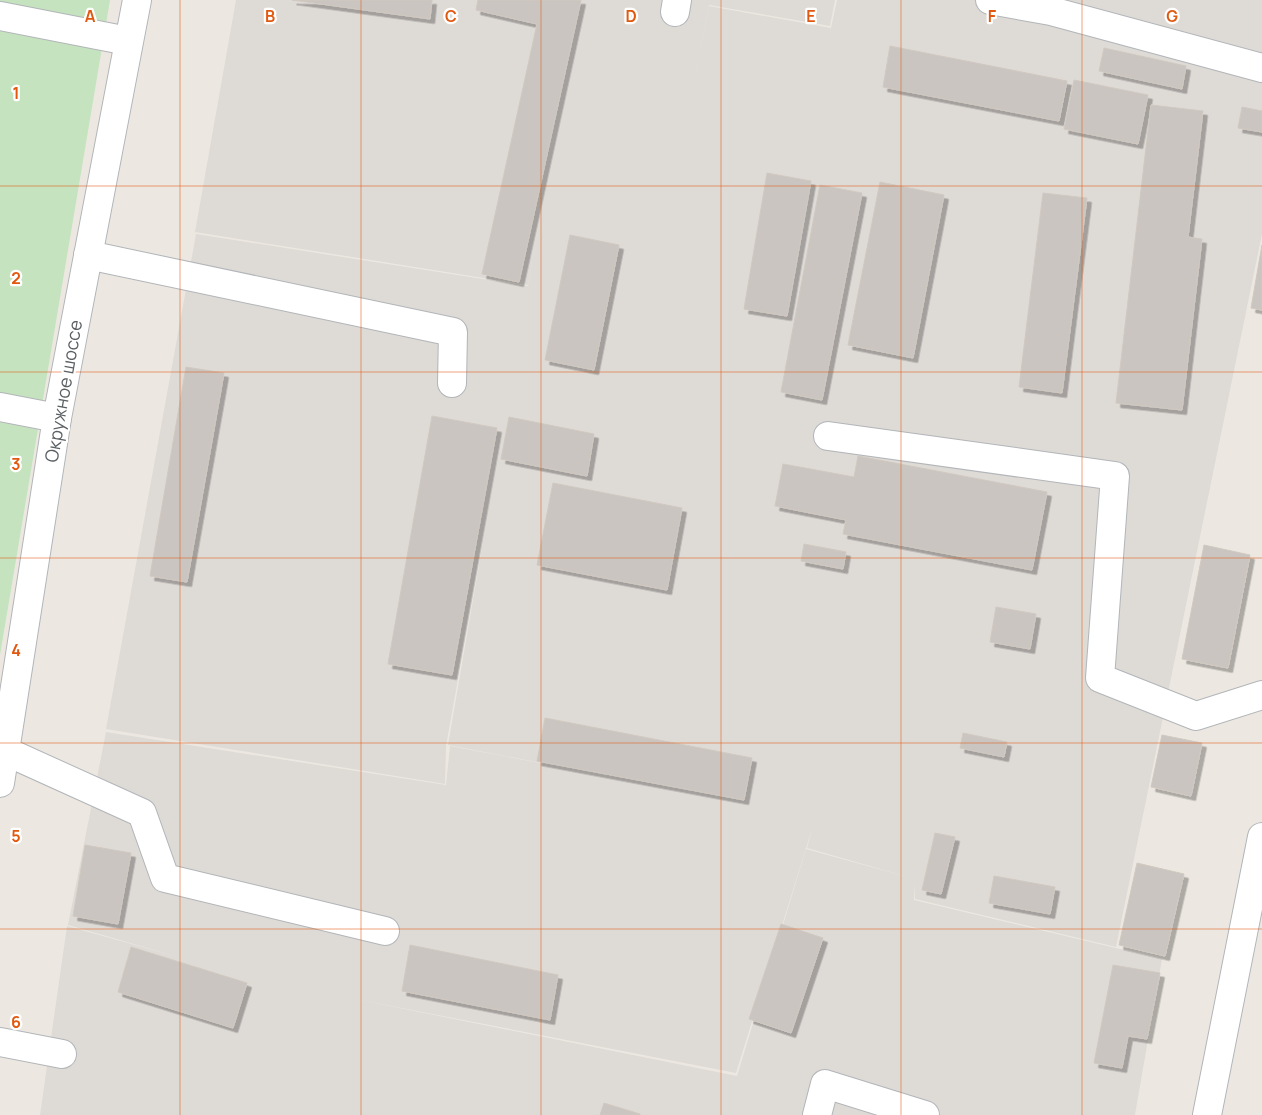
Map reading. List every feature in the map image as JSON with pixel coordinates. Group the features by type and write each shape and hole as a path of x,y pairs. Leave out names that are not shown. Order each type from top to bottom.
{"street":[{"name":"Окружное шоссе","path":"0,783 57,418 137,0"},
{"path":"990,0 1052,5 1262,68"},
{"path":"0,16 128,41"},
{"path":"88,255 453,332 452,383"},
{"path":"0,407 57,418"},
{"path":"828,436 1115,476 1100,678 1196,716 1262,695"},
{"path":"5,751 142,813 166,878 385,931"},
{"path":"1207,1115 1256,900 1262,837"},
{"path":"0,1042 62,1054"},
{"path":"817,1115 826,1084 925,1115"}],"shaded area":[{"path":"236,0 835,0 830,26 709,5 691,97 709,6 831,28 837,0 1262,0 1262,234 1116,947 915,899 914,884 914,900 1162,959 1135,1115 40,1115 67,926 182,958 68,925 106,732 446,785 450,746 635,781 448,745 487,518 446,746 445,784 106,729 196,234 528,286 541,209 528,285 195,232","holes":["812,829 807,848 915,879 806,849 737,1076 350,998 736,1073"]}],"green space":[{"path":"0,0 110,0 0,655"}],"building":[{"path":"292,0 432,0 430,19"},
{"path":"478,0 581,0 519,282 482,274 537,24 476,10"},
{"path":"890,46 1067,81 1059,121 883,87"},
{"path":"1104,48 1186,66 1182,89 1099,71"},
{"path":"1074,80 1148,95 1138,144 1064,129"},
{"path":"1151,105 1203,111 1188,237 1202,239 1182,410 1116,403"},
{"path":"1242,107 1262,111 1262,132 1238,128"},
{"path":"767,173 811,181 787,316 744,309"},
{"path":"880,182 944,195 913,358 848,345"},
{"path":"820,185 862,193 822,400 781,392"},
{"path":"1043,193 1087,198 1062,393 1019,387"},
{"path":"570,235 619,245 594,370 545,360"},
{"path":"1262,245 1262,310 1251,308"},
{"path":"186,367 224,373 187,582 150,576"},
{"path":"432,416 497,428 452,675 388,664"},
{"path":"509,417 594,434 587,476 501,459"},
{"path":"858,456 1047,492 1032,570 843,534 846,520 775,506 783,464 854,477"},
{"path":"553,483 682,508 667,590 537,565"},
{"path":"804,544 846,552 843,569 801,561"},
{"path":"1204,545 1250,555 1228,668 1182,659"},
{"path":"996,607 1036,614 1030,649 990,642"},
{"path":"545,718 752,758 744,800 537,761"},
{"path":"963,733 1007,742 1004,757 960,748"},
{"path":"1162,735 1202,743 1191,796 1151,787"},
{"path":"935,833 955,837 941,894 922,890"},
{"path":"85,845 131,853 118,924 73,916"},
{"path":"1137,863 1184,874 1165,956 1119,945"},
{"path":"994,876 1055,887 1050,914 989,903"},
{"path":"781,924 823,938 791,1033 749,1019"},
{"path":"410,945 558,975 550,1020 402,991"},
{"path":"131,947 247,983 233,1028 118,992"},
{"path":"1113,965 1160,973 1147,1039 1128,1036 1122,1068 1094,1063"},
{"path":"604,1103 640,1114 640,1115 600,1115"}]}
